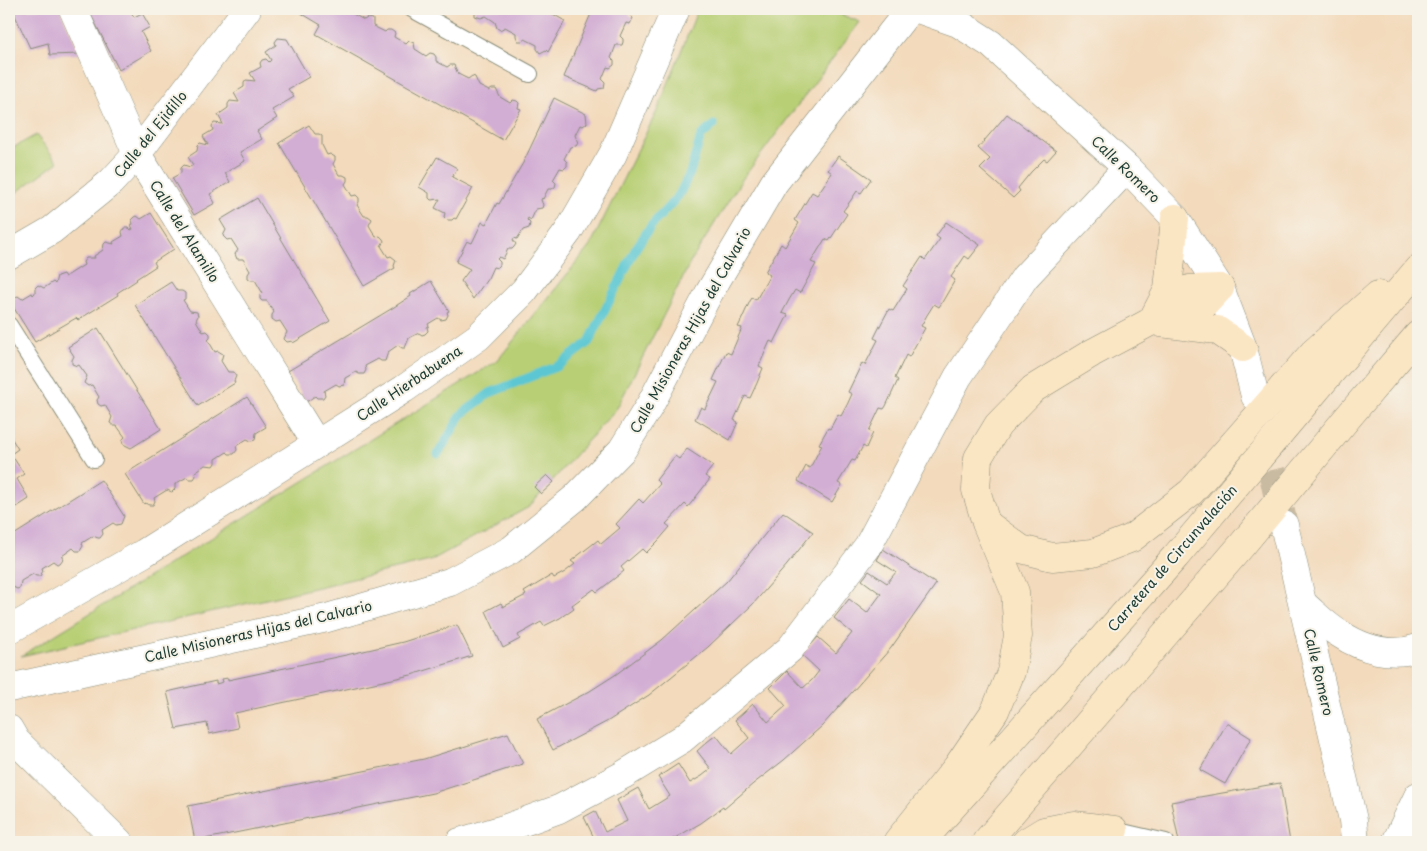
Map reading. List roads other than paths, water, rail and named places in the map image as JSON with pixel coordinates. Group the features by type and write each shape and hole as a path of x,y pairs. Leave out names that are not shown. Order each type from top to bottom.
{"main road":[{"path":"1152,321 1168,290 1175,218"},
{"path":"986,523 1021,549 1052,557 1093,553 1132,538 1191,492 1313,353 1418,258"},
{"name":"Carretera de Circunvalación","path":"921,842 1176,556 1418,269"},
{"path":"897,842 958,767 995,711 1011,672 1018,636 1015,592 986,523 976,490 978,458 998,425 1033,389 1092,353 1152,321 1203,306 1220,288"},
{"path":"1152,321 1217,330 1243,348"},
{"path":"986,842 1242,545 1418,335"},
{"path":"1349,416 1418,357"},
{"path":"1026,842 1044,832 1074,825 1114,830"}],"street":[{"name":"Calle del Alamillo","path":"73,9 137,154 316,443"},
{"name":"Calle Hierbabuena","path":"9,630 144,553 404,389 478,337 524,291 568,232 612,154 676,9"},
{"name":"Calle Misioneras Hijas del Calvario","path":"9,688 327,618 450,582 511,550 575,498 622,450 650,405 709,293 774,183 910,9"},
{"name":"Calle Romero","path":"918,9 958,23 991,44 1127,168 1175,218 1220,288 1243,348 1255,396"},
{"name":"Calle del Ejidillo","path":"9,255 52,230 111,182 137,154 237,14"},
{"path":"460,842 504,829 559,809 623,775 682,739 790,649 868,546 958,377 1025,277 1127,168"},
{"name":"Calle Romero","path":"1284,525 1354,831 1370,842"},
{"path":"1303,604 1339,634 1376,651 1406,652 1418,648"},
{"path":"9,729 16,741 120,842"},
{"path":"1396,842 1418,796"}],"lane":[{"path":"412,9 530,74"},
{"path":"9,325 94,459"},
{"path":"1114,830 1166,842"}],"waterway":[{"path":"438,454 462,414 490,393 558,366 589,342 636,248 651,226 679,195 690,173 701,136 714,125"}],"tunnel":[{"path":"1263,429 1283,521"}]}
